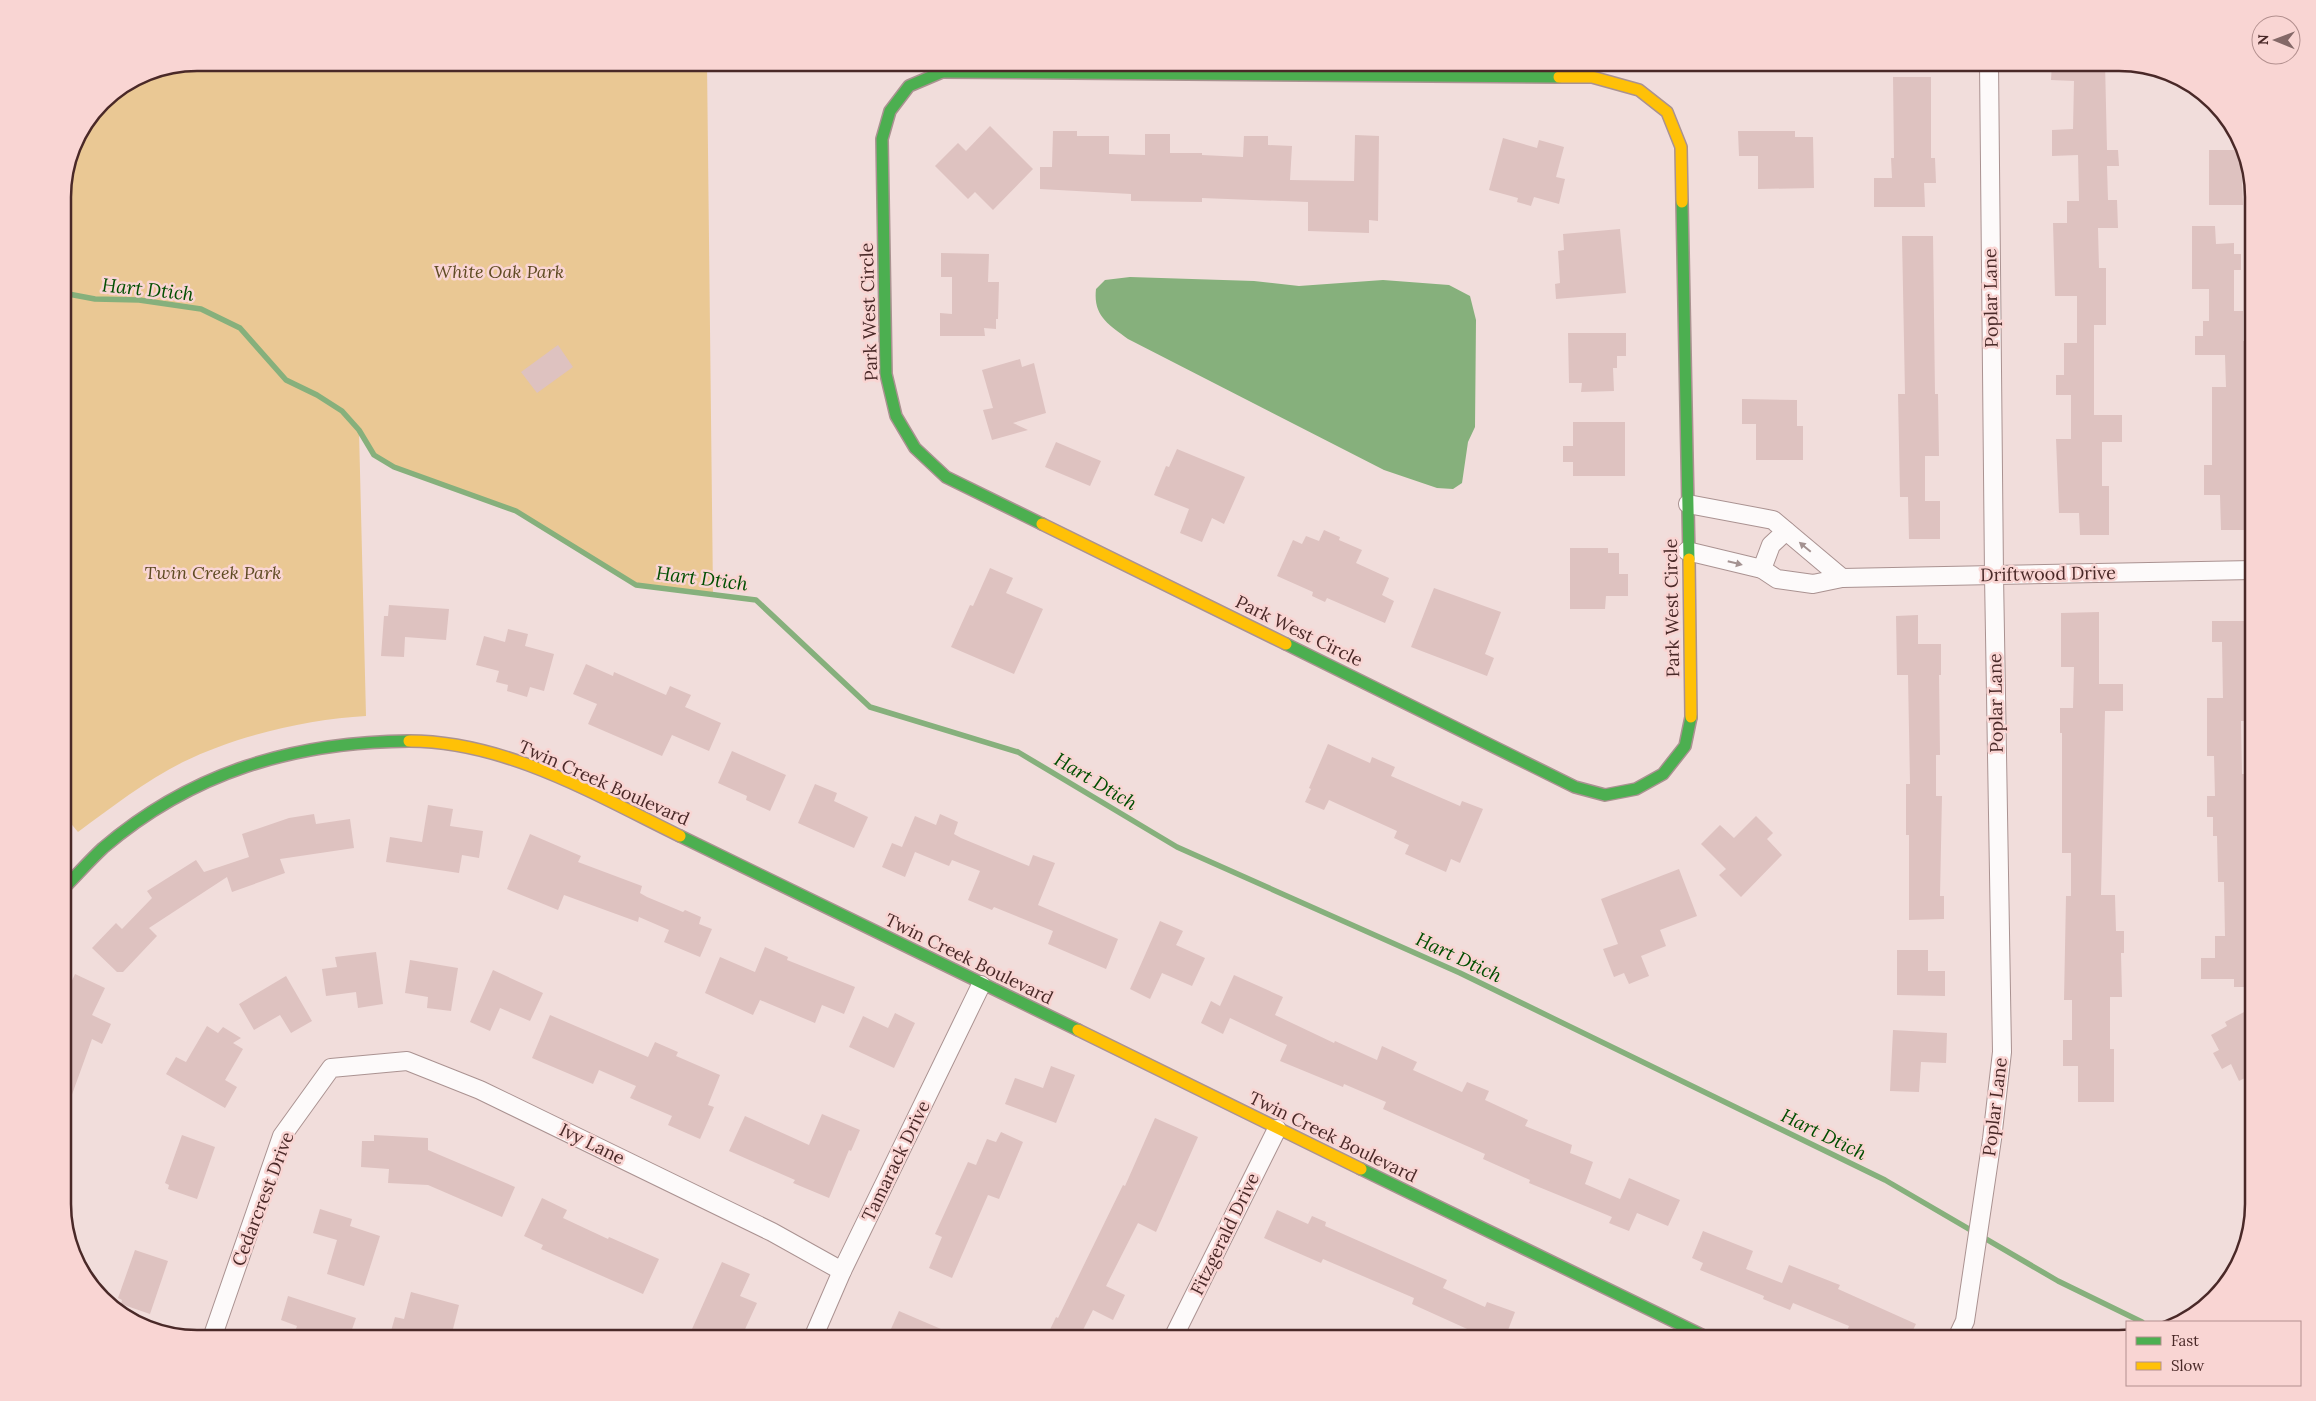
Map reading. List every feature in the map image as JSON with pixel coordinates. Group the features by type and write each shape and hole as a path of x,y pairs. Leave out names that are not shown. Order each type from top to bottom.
{"street":[{"name":"Poplar Lane","path":"1961,1330 1965,1321 1992,1139 2002,1052 1994,575 1989,71"},
{"name":"Park West Circle","path":"942,72 1592,77 1639,90 1667,112 1681,147 1688,504 1687,550 1692,713 1685,746 1663,774 1636,789 1605,795 1575,787 946,477 915,448 896,416 886,374 882,139 890,111 909,86 942,72"},
{"path":"1688,504 1773,520 1842,578"},
{"path":"1762,570 1771,545 1786,531"},
{"name":"Driftwood Drive","path":"1687,550 1762,570 1777,579 1812,584 1842,578 2244,570"},
{"name":"Twin Creek Boulevard","path":"72,879 129,827 190,788 298,750 360,742 419,741 474,750 526,764 598,796 981,985 1692,1330"},
{"name":"Tamarack Drive","path":"816,1330 842,1271 981,985"},
{"name":"Ivy Lane","path":"330,1068 407,1060 480,1090 772,1232 842,1271"},
{"name":"Cedarcrest Drive","path":"215,1330 282,1136 330,1068"},
{"name":"Fitzgerald Drive","path":"1177,1330 1277,1129"}],"green space":[{"name":"White Oak Park","path":"189,72 707,72 713,594 636,585 516,511 394,467 374,455 359,431 366,716 296,725 225,744 183,762 155,777 78,832 72,825 72,181 84,141 97,120 114,102 141,84 173,74"}],"shaded area":[{"path":"1130,277 1254,281 1299,286 1383,280 1449,285 1470,296 1476,320 1475,427 1468,442 1462,483 1453,489 1437,488 1384,470 1128,339 1103,318 1097,306 1096,289 1105,280"}],"building":[{"path":"2051,71 2105,71 2107,150 2118,150 2119,166 2107,166 2108,200 2117,200 2118,228 2098,228 2099,268 2106,268 2106,325 2094,325 2094,415 2122,415 2122,442 2102,442 2102,486 2109,486 2109,535 2080,535 2079,513 2059,513 2056,439 2071,439 2071,395 2056,395 2056,375 2064,375 2064,343 2077,343 2077,296 2055,296 2053,223 2067,223 2067,201 2079,201 2078,155 2052,156 2052,130 2073,129 2074,81 2051,80"},
{"path":"1893,77 1931,77 1931,158 1935,158 1936,183 1924,183 1925,207 1874,207 1874,178 1892,178 1891,158 1894,158"},
{"path":"990,126 1033,169 993,210 975,192 968,199 935,166 958,143 966,151"},
{"path":"1053,131 1077,131 1077,136 1109,136 1109,154 1145,155 1145,134 1170,134 1170,153 1202,153 1202,155 1243,157 1244,136 1268,136 1268,145 1292,146 1290,180 1354,181 1355,135 1379,136 1378,221 1369,220 1369,233 1308,231 1308,202 1202,198 1202,202 1131,201 1131,194 1040,189 1040,167 1052,167"},
{"path":"1738,131 1795,131 1795,137 1813,137 1814,188 1758,189 1758,156 1739,156"},
{"path":"1503,138 1537,148 1539,140 1564,147 1556,177 1565,179 1559,204 1534,197 1531,206 1517,202 1518,198 1489,190"},
{"path":"2209,150 2235,150 2242,172 2243,205 2209,205"},
{"path":"2192,226 2215,226 2216,244 2234,243 2234,254 2241,254 2241,270 2234,270 2234,311 2243,311 2244,530 2221,530 2220,495 2204,495 2204,465 2212,465 2212,387 2226,387 2225,355 2195,355 2195,336 2203,336 2203,321 2209,321 2209,289 2192,289"},
{"path":"1620,229 1626,293 1556,299 1555,284 1560,283 1558,251 1564,250 1563,234"},
{"path":"1902,236 1933,236 1935,394 1938,394 1939,456 1925,456 1925,501 1940,501 1940,539 1909,539 1908,497 1900,497 1898,394 1905,394"},
{"path":"941,253 989,254 988,282 999,282 998,319 996,319 996,329 984,328 985,336 940,336 940,313 952,314 952,277 941,277"},
{"path":"1568,333 1626,333 1626,356 1617,356 1617,368 1613,368 1614,391 1581,392 1582,383 1569,383"},
{"path":"558,345 573,367 537,393 521,372"},
{"path":"1020,359 1022,367 1034,363 1046,413 1013,423 1028,430 992,440 983,410 993,408 982,370"},
{"path":"1742,399 1797,400 1797,426 1803,426 1803,460 1756,460 1756,424 1742,424"},
{"path":"1573,422 1625,422 1625,476 1573,476 1573,462 1563,462 1563,446 1573,446"},
{"path":"1056,442 1101,461 1090,486 1045,467"},
{"path":"1177,449 1245,477 1224,524 1212,518 1202,542 1180,533 1189,509 1154,495 1166,466 1169,467"},
{"path":"1324,530 1340,537 1339,540 1362,550 1356,563 1389,578 1382,595 1394,601 1385,623 1327,598 1325,602 1312,596 1313,592 1277,576 1293,540 1302,544 1306,536 1319,541"},
{"path":"1570,548 1608,548 1608,553 1619,553 1619,574 1628,574 1628,596 1606,596 1605,609 1570,609"},
{"path":"990,568 1013,578 1006,593 1043,609 1014,674 951,647 970,605 973,606"},
{"path":"1434,588 1501,612 1485,654 1494,658 1487,676 1411,647"},
{"path":"389,605 449,609 446,640 405,637 404,657 381,656 384,616 388,616"},
{"path":"2099,612 2099,684 2123,684 2123,711 2105,711 2101,895 2115,895 2116,931 2124,931 2124,953 2121,953 2122,997 2110,997 2110,1049 2114,1049 2114,1102 2078,1102 2078,1066 2063,1066 2063,1040 2072,1040 2072,1000 2064,1000 2066,896 2071,896 2071,853 2062,853 2062,733 2060,733 2060,708 2073,708 2074,667 2061,667 2061,613"},
{"path":"1918,615 1918,644 1941,644 1941,675 1939,675 1940,755 1936,755 1936,796 1942,796 1940,896 1944,896 1944,919 1909,920 1909,835 1906,835 1906,784 1910,784 1908,675 1897,675 1896,616"},
{"path":"2212,621 2244,621 2245,721 2241,721 2242,774 2245,774 2245,987 2234,987 2234,979 2201,979 2201,958 2215,958 2215,936 2225,936 2224,882 2218,882 2217,836 2213,836 2213,817 2207,817 2207,796 2215,796 2214,756 2207,756 2207,698 2223,698 2222,642 2212,642"},
{"path":"508,629 528,634 525,646 554,654 544,691 530,687 527,697 507,691 508,685 496,682 499,671 476,665 484,636 505,642"},
{"path":"586,664 613,676 614,672 666,695 670,686 691,695 685,707 721,723 709,751 672,735 662,756 588,724 597,704 573,694"},
{"path":"1328,744 1370,763 1372,757 1395,767 1391,776 1460,806 1462,801 1483,809 1460,863 1451,859 1446,872 1405,854 1409,845 1394,838 1397,831 1329,800 1324,810 1305,802"},
{"path":"732,751 786,775 770,811 746,800 747,796 718,783"},
{"path":"815,784 837,793 834,801 868,817 854,848 798,823"},
{"path":"428,805 453,809 450,826 483,831 479,858 462,855 459,873 386,862 390,837 422,842"},
{"path":"314,814 316,824 350,819 354,848 280,859 285,873 232,892 227,877 149,928 157,936 123,972 117,972 92,948 116,923 122,929 152,898 147,891 196,860 204,872 249,857 242,834 289,818"},
{"path":"940,814 958,822 954,834 961,838 1029,866 1033,855 1055,863 1038,905 1118,939 1106,969 1048,944 1053,931 994,907 992,910 968,900 980,871 952,860 949,866 915,852 905,877 882,867 892,843 902,847 915,816 936,825"},
{"path":"1756,816 1773,833 1767,839 1782,855 1741,897 1719,875 1726,869 1701,844 1720,825 1734,838"},
{"path":"530,834 581,856 578,862 642,886 640,893 647,897 683,912 685,910 701,917 699,924 712,929 700,957 664,942 669,930 639,917 638,922 564,895 558,910 507,889"},
{"path":"1679,869 1697,916 1660,930 1666,946 1641,956 1649,976 1629,984 1624,973 1614,977 1603,949 1618,944 1601,899"},
{"path":"1160,921 1183,931 1176,945 1205,958 1192,986 1162,973 1150,999 1130,989"},
{"path":"765,947 788,957 787,960 855,987 844,1014 822,1005 815,1023 760,1000 753,1015 705,993 720,957 755,972"},
{"path":"1897,950 1928,950 1928,971 1945,971 1945,996 1897,995"},
{"path":"376,952 383,1004 358,1008 356,992 326,996 322,969 337,967 335,957"},
{"path":"410,960 458,968 451,1011 427,1008 428,997 405,993"},
{"path":"493,970 543,993 530,1021 500,1008 490,1031 470,1022"},
{"path":"75,974 105,988 92,1015 111,1024 102,1044 92,1039 72,1095 72,980"},
{"path":"1234,975 1283,997 1275,1015 1334,1043 1335,1041 1377,1060 1382,1046 1417,1062 1413,1070 1462,1092 1467,1082 1489,1091 1485,1100 1528,1120 1525,1126 1572,1145 1570,1153 1593,1162 1585,1184 1620,1199 1629,1178 1680,1200 1668,1226 1637,1213 1629,1231 1609,1223 1612,1217 1529,1183 1530,1180 1483,1159 1485,1154 1383,1109 1386,1102 1344,1084 1343,1087 1280,1061 1287,1045 1230,1018 1223,1034 1201,1023 1211,1001 1220,1006"},
{"path":"286,976 312,1021 291,1033 280,1015 254,1030 239,1004"},
{"path":"2245,1012 2245,1078 2239,1081 2231,1064 2222,1069 2213,1053 2219,1050 2211,1035 2227,1026 2225,1022"},
{"path":"895,1013 915,1023 894,1068 849,1047 863,1016 888,1028"},
{"path":"550,1015 648,1057 655,1042 678,1052 676,1056 720,1075 708,1105 714,1107 700,1139 668,1125 672,1116 630,1098 636,1086 599,1070 593,1084 532,1058"},
{"path":"207,1026 218,1033 223,1027 241,1038 233,1043 243,1049 225,1080 237,1087 225,1108 166,1074 176,1057 186,1062"},
{"path":"1893,1030 1947,1033 1946,1063 1921,1062 1919,1092 1890,1091"},
{"path":"1051,1066 1075,1075 1056,1123 1005,1104 1015,1078 1043,1088"},
{"path":"822,1114 860,1130 851,1151 849,1150 829,1198 793,1183 795,1180 729,1151 745,1116 809,1145"},
{"path":"1155,1118 1198,1137 1156,1232 1138,1223 1106,1286 1125,1295 1113,1320 1093,1310 1083,1330 1050,1330 1056,1317 1058,1318 1123,1185 1125,1186"},
{"path":"1001,1132 1023,1142 999,1199 988,1195 952,1278 929,1268 942,1237 935,1234 968,1162 976,1165 987,1139 996,1142"},
{"path":"182,1135 215,1147 197,1199 168,1189 169,1185 165,1183"},
{"path":"374,1135 428,1138 428,1150 515,1187 502,1217 428,1185 388,1183 389,1169 361,1167 362,1141 374,1141"},
{"path":"542,1198 567,1210 563,1218 608,1239 609,1237 659,1259 643,1294 541,1249 543,1245 524,1236"},
{"path":"320,1209 352,1219 350,1226 380,1236 364,1286 327,1274 337,1240 313,1233"},
{"path":"1277,1210 1308,1224 1312,1216 1326,1222 1325,1226 1447,1280 1443,1288 1485,1307 1487,1302 1515,1312 1508,1330 1469,1330 1412,1304 1414,1298 1323,1259 1321,1263 1264,1238"},
{"path":"1703,1231 1753,1251 1746,1269 1782,1283 1789,1265 1840,1285 1838,1289 1916,1324 1913,1330 1847,1330 1849,1326 1793,1303 1790,1310 1763,1299 1764,1296 1700,1270 1703,1263 1692,1258"},
{"path":"135,1250 168,1261 150,1314 121,1304 122,1300 118,1298"},
{"path":"722,1262 750,1274 740,1296 757,1303 745,1330 692,1330"},
{"path":"411,1292 459,1305 453,1330 391,1330 395,1317 404,1319"},
{"path":"288,1296 356,1318 352,1330 296,1330 297,1326 281,1320"},
{"path":"899,1311 943,1330 891,1330"}],"waterway":[{"name":"Hart Dtich","path":"72,295 95,299 139,300 201,309 240,328 286,380 317,395 342,411 359,430 374,455 394,467 516,511 636,585 756,600 870,707 1018,752 1177,847 1460,973 1885,1180 2058,1281 2140,1321"}],"traffic: fast":[{"path":"942,72 1559,77"},
{"path":"942,72 909,86 890,111 882,139 886,374 896,416 915,448 946,477 1042,524"},
{"path":"1682,202 1689,559"},
{"path":"1286,644 1575,787 1605,795 1636,789 1663,774 1685,746 1691,717"},
{"path":"72,880 103,848 137,822 172,799 209,781 246,766 285,755 325,747 409,741"},
{"path":"680,836 1078,1030"},
{"path":"1361,1169 1692,1330"}],"traffic: slow":[{"path":"1559,77 1592,77 1639,90 1667,112 1681,147 1682,202"},
{"path":"1042,524 1286,644"},
{"path":"1689,559 1691,717"},
{"path":"409,741 445,743 515,760 583,788 680,836"},
{"path":"1078,1030 1361,1169"}],"park label":[{"name":"Twin Creek Park","path":"213,573"}]}
